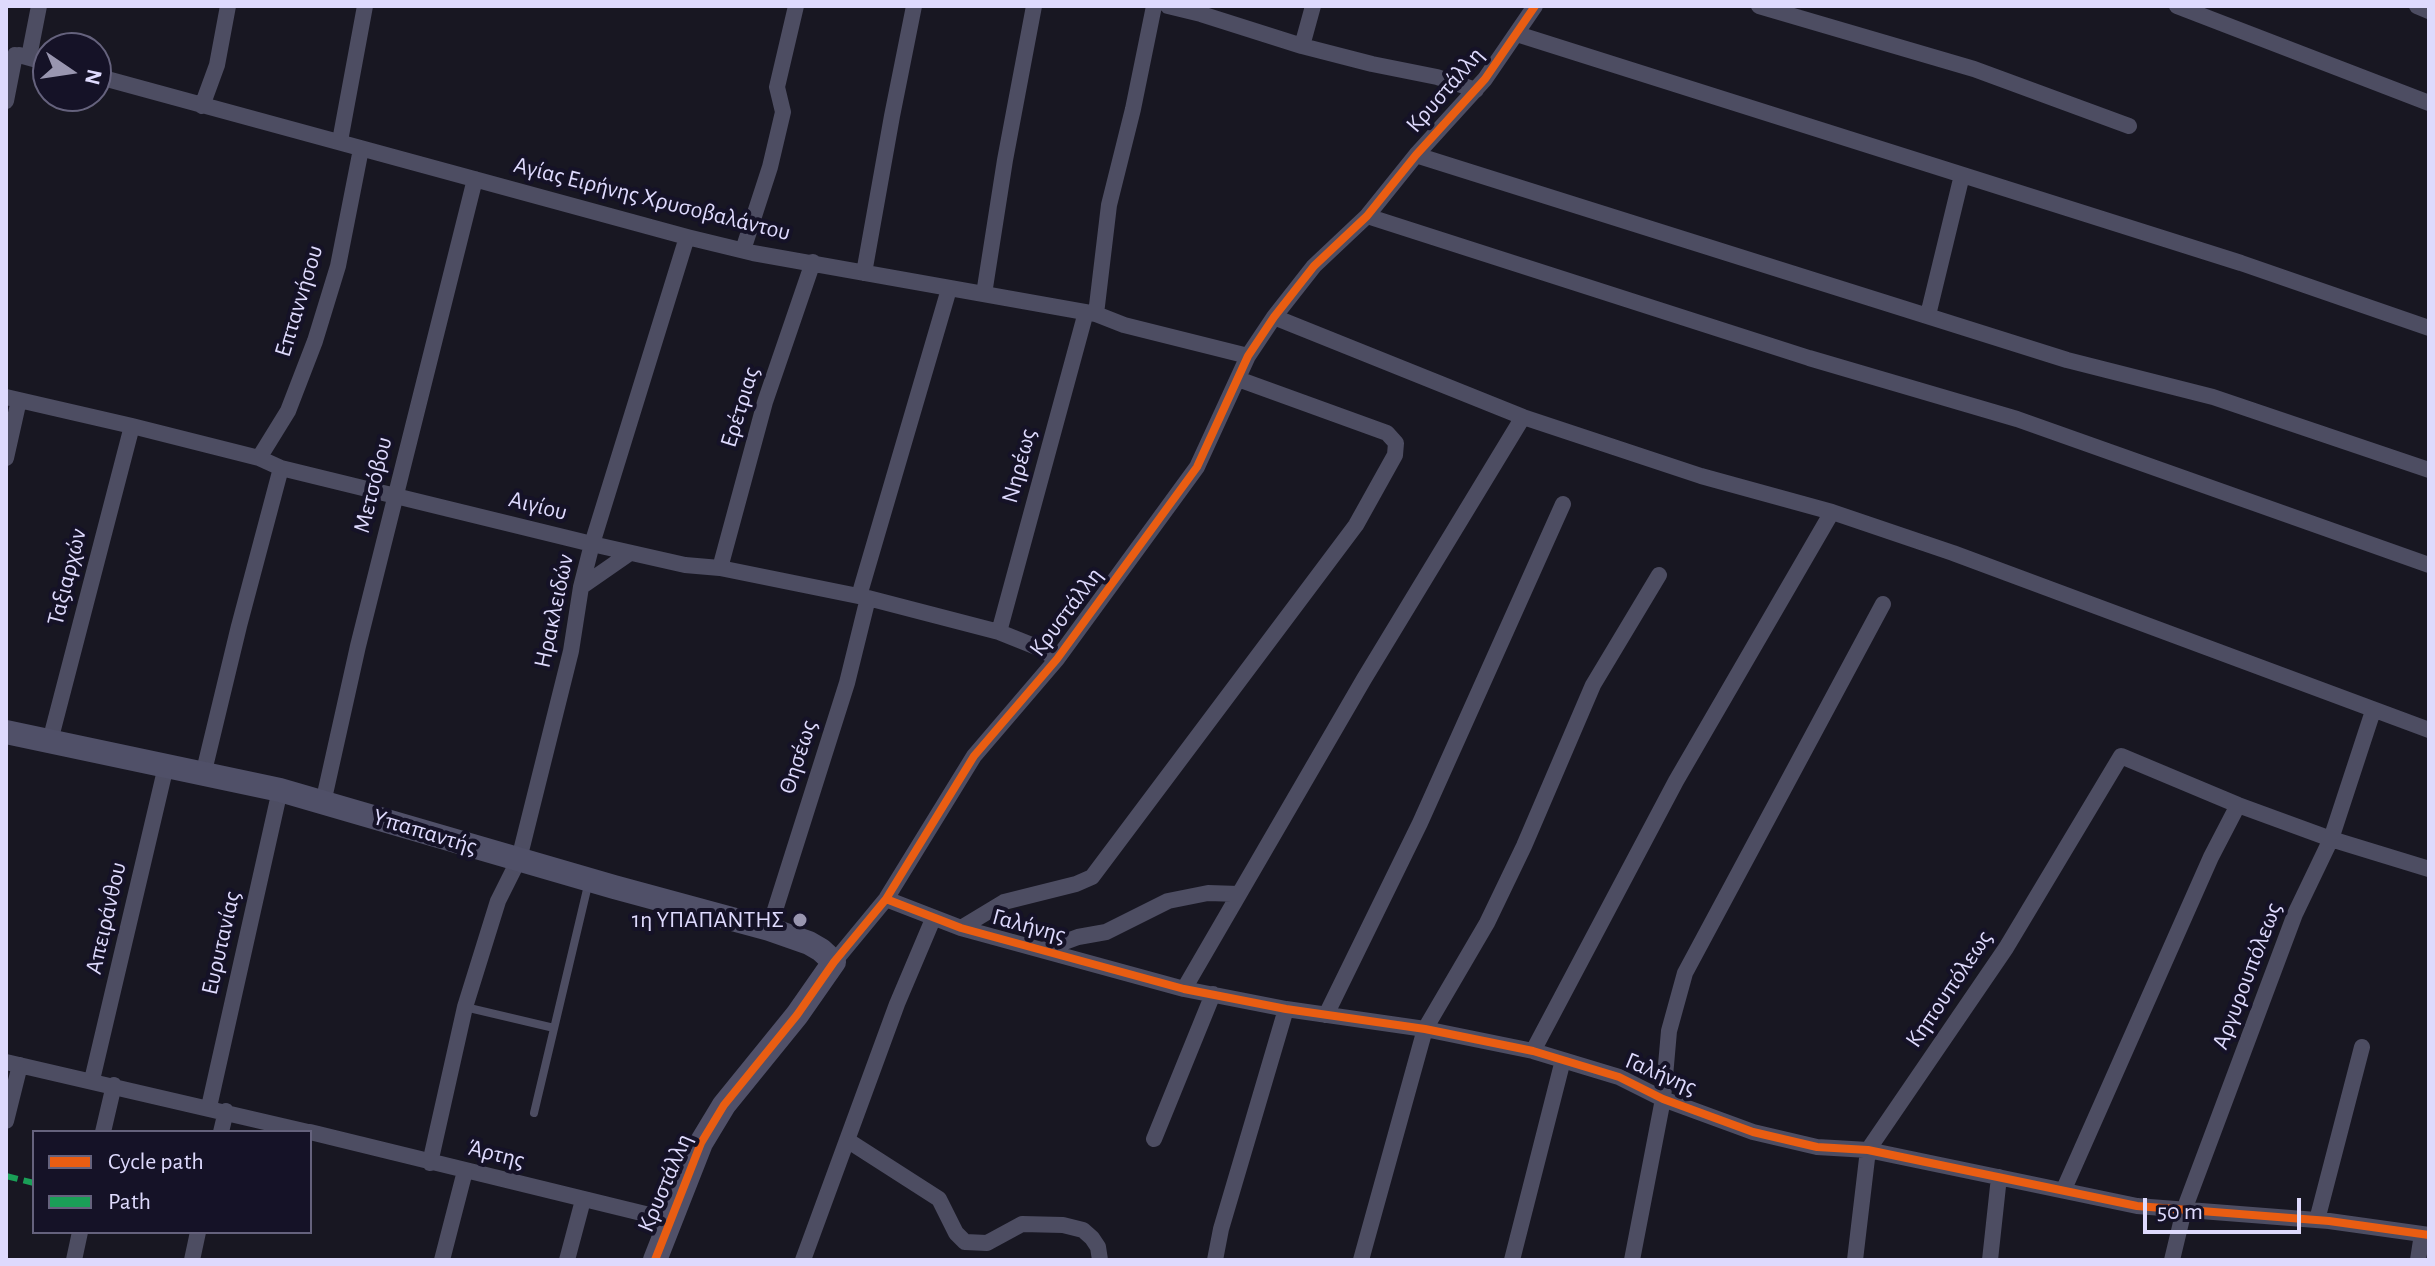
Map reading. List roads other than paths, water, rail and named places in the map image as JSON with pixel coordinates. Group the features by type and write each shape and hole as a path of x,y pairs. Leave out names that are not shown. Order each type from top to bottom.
{"street":[{"path":"6,101 16,55 39,6"},
{"path":"202,106 217,65 228,6"},
{"path":"340,141 365,6"},
{"path":"743,250 770,167 783,112 778,84 796,6"},
{"path":"864,273 914,6"},
{"path":"984,294 1034,6"},
{"name":"Νηρέως","path":"999,632 1091,313 1109,205 1154,6"},
{"path":"1168,6 1302,46 1447,79 1476,90"},
{"path":"1302,46 1313,6"},
{"name":"Κρυστάλλη","path":"655,1260 701,1143 724,1105 886,899 974,756 1057,659 1197,467 1248,356 1274,317 1314,266 1367,216 1416,155 1476,90 1535,6"},
{"path":"1759,6 1974,69 2129,126"},
{"path":"2177,6 2429,103"},
{"path":"2417,6 2429,11"},
{"path":"1517,34 2241,263 2429,328"},
{"name":"Αγίας Ειρήνης Χρυσοβαλάντου","path":"112,81 687,237 949,289 1091,313 1124,325 1248,356"},
{"name":"Επταννήσου","path":"259,458 288,411 315,341 338,266 361,149"},
{"path":"1416,155 2067,360 2213,397 2429,470"},
{"path":"1928,315 1962,175"},
{"name":"Μετσόβου","path":"323,803 395,496 475,179"},
{"path":"1367,216 1779,349 2017,419 2429,565"},
{"name":"Ηρακλειδών","path":"430,1163 465,1007 498,901 519,859 571,651 581,587 592,544 687,237"},
{"name":"Ερέτριας","path":"720,568 765,402 813,262"},
{"name":"Θησέως","path":"769,929 847,683 864,597 949,289"},
{"path":"1274,317 1523,417 1701,476 1832,512 1953,553 2429,730"},
{"path":"961,928 1004,902 1092,877 1356,525 1395,455 1396,443 1387,433 1238,379"},
{"path":"6,458 12,399"},
{"name":"Αιγίου","path":"12,399 132,426 259,458 281,468 630,553 864,597 999,632 1057,659"},
{"path":"1184,989 1364,679 1523,417"},
{"name":"Ταξιαρχών","path":"50,741 132,426"},
{"path":"203,775 281,468"},
{"path":"1326,1015 1420,823 1563,504"},
{"path":"1533,1051 1676,781 1832,512"},
{"path":"581,587 630,553"},
{"path":"1361,1260 1425,1029 1487,923 1524,846 1593,685 1659,575"},
{"path":"1632,1260 1663,1099 1669,1031 1685,973 1883,604"},
{"name":"Αργυρουπόλεως","path":"2172,1260 2184,1210 2295,914 2331,839 2373,711"},
{"name":"Υπαπαντής","path":"6,732 280,790 769,929 815,946 834,962"},
{"name":"Κηπουπόλεως","path":"1855,1260 1868,1150 2006,948 2121,756 2238,805"},
{"name":"Απειράνθου","path":"92,1080 166,766"},
{"name":"Ευρυτανίας","path":"221,1130 217,1109 280,790"},
{"path":"2064,1189 2211,857 2238,805 2331,839 2429,869"},
{"path":"1043,950 1078,937 1106,932 1168,901 1208,893 1239,894"},
{"name":"Γαλήνης","path":"886,899 961,928 1184,989 1286,1009 1425,1029 1533,1051 1619,1077 1663,1099 1753,1132 1817,1147 1868,1150 2137,1206 2240,1212 2426,1234"},
{"path":"803,1260 897,1004 933,919"},
{"path":"1154,1139 1213,994"},
{"path":"1215,1260 1221,1229 1286,1009"},
{"path":"2317,1220 2362,1047"},
{"path":"1512,1260 1563,1060"},
{"path":"6,1121 13,1064"},
{"name":"Άρτης","path":"13,1064 301,1130"},
{"path":"103,1130 114,1085"},
{"name":"Άρτης","path":"312,1133 670,1220"},
{"path":"847,1140 939,1199 956,1233 965,1242 987,1243 1022,1224 1063,1225 1083,1230 1092,1238 1098,1247 1100,1260"},
{"path":"442,1260 465,1171"},
{"path":"1990,1260 1999,1177"},
{"path":"567,1260 583,1200"},
{"path":"74,1260 80,1234"},
{"path":"192,1260 198,1234"},
{"path":"2418,1260 2426,1234"}],"lane":[{"path":"534,1113 589,880"},
{"path":"465,1007 554,1028"}],"place":[{"name":"1η ΥΠΑΠΑΝΤΗΣ","path":"800,920"}]}
